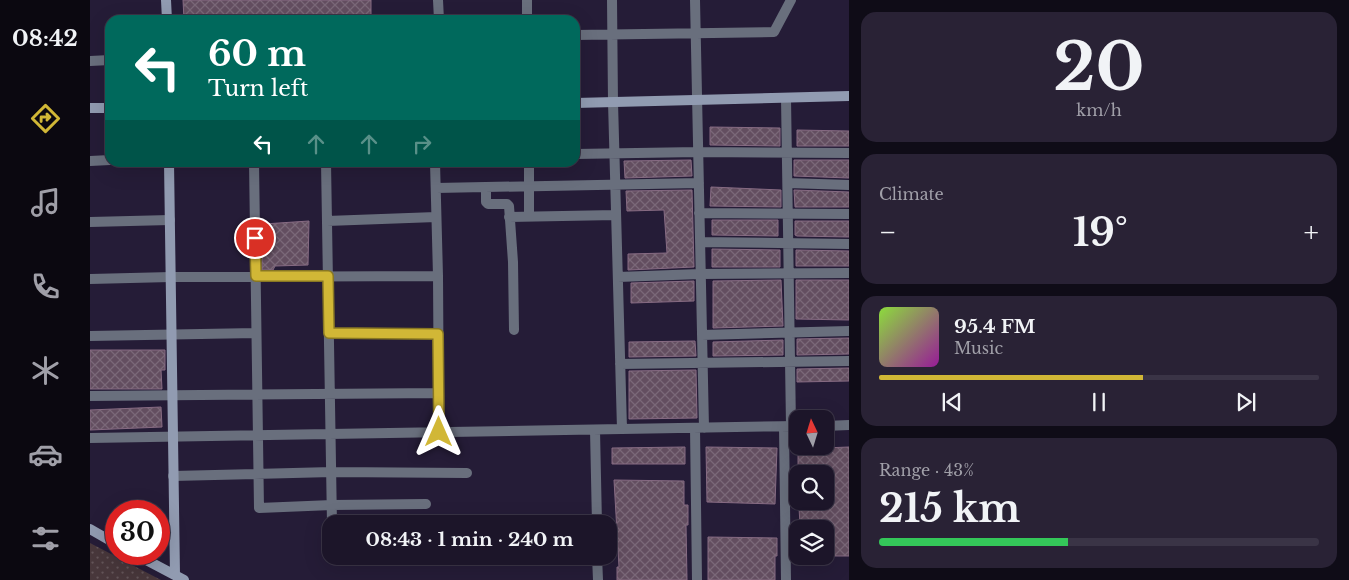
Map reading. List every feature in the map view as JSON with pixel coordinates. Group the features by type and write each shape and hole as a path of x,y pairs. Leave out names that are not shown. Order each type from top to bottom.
{"street":[{"path":"166,0 167,15"},
{"path":"438,0 439,15"},
{"path":"527,0 527,15"},
{"path":"612,0 622,429"},
{"path":"696,0 702,334 697,580"},
{"path":"580,35 774,32 791,0"},
{"path":"90,61 105,60"},
{"path":"580,102 697,101 849,96"},
{"path":"786,98 791,410"},
{"path":"90,108 105,108"},
{"path":"580,154 849,153"},
{"path":"90,161 105,160"},
{"path":"169,167 173,437 179,578"},
{"path":"254,167 259,508 426,504"},
{"path":"326,167 332,515"},
{"path":"435,167 439,432"},
{"path":"529,216 530,167"},
{"path":"436,188 699,182"},
{"path":"788,183 849,185"},
{"path":"486,187 486,202 488,204 507,204 508,206 513,262 514,330"},
{"path":"699,213 849,214"},
{"path":"509,217 616,214"},
{"path":"327,221 436,217"},
{"path":"90,222 170,220"},
{"path":"700,242 849,244"},
{"path":"618,277 700,274 849,273"},
{"path":"90,279 256,276 438,276"},
{"path":"702,334 849,331"},
{"path":"90,336 256,333"},
{"path":"329,333 438,334"},
{"path":"620,364 849,361"},
{"path":"90,396 439,393"},
{"path":"834,426 849,426"},
{"path":"90,438 789,427"},
{"path":"596,430 597,515"},
{"path":"786,580 790,455"},
{"path":"174,476 332,472 467,473"},
{"path":"90,529 105,538"},
{"path":"155,565 179,578"},
{"path":"597,565 598,580"}],"shaded area":[{"path":"90,543 105,551 105,565 132,565 161,580 90,580"}],"building":[{"path":"183,0 371,0 371,15 184,15"},
{"path":"710,127 780,128 780,146 710,145"},
{"path":"797,130 849,131 849,146 797,146"},
{"path":"691,160 692,176 625,178 624,161"},
{"path":"794,160 849,160 849,178 794,176"},
{"path":"711,187 781,190 781,207 710,206"},
{"path":"692,190 694,267 628,270 628,254 667,253 664,210 627,211 626,191"},
{"path":"794,190 849,192 849,207 795,207"},
{"path":"712,220 778,220 778,236 712,235"},
{"path":"309,221 308,265 275,266 273,270 262,270 262,228 264,224"},
{"path":"795,221 849,221 849,237 797,236 795,235"},
{"path":"712,249 780,250 780,267 712,267"},
{"path":"796,250 849,251 849,266 796,266"},
{"path":"781,280 783,326 713,328 713,281"},
{"path":"796,280 849,280 849,320 796,319"},
{"path":"694,281 694,301 631,303 631,283"},
{"path":"849,338 849,354 797,355 797,339"},
{"path":"783,340 783,355 713,356 713,342"},
{"path":"695,341 696,356 629,357 629,342"},
{"path":"90,350 165,350 165,370 161,370 162,389 90,389"},
{"path":"849,368 849,381 797,382 797,369"},
{"path":"696,370 697,418 629,419 629,371"},
{"path":"161,407 162,427 90,430 90,410"},
{"path":"685,447 685,464 612,464 612,448"},
{"path":"706,447 777,448 775,504 707,502"},
{"path":"849,447 849,556 834,556 834,520 800,520 799,510 834,510 834,465 798,465 798,455 834,455 834,448"},
{"path":"614,480 684,481 684,505 688,505 688,525 686,525 687,580 617,580 617,567 619,567"},
{"path":"708,537 777,538 775,580 708,580"}],"route":[{"path":"255,238 256,276 328,276 329,333 438,334 439,432"}]}
